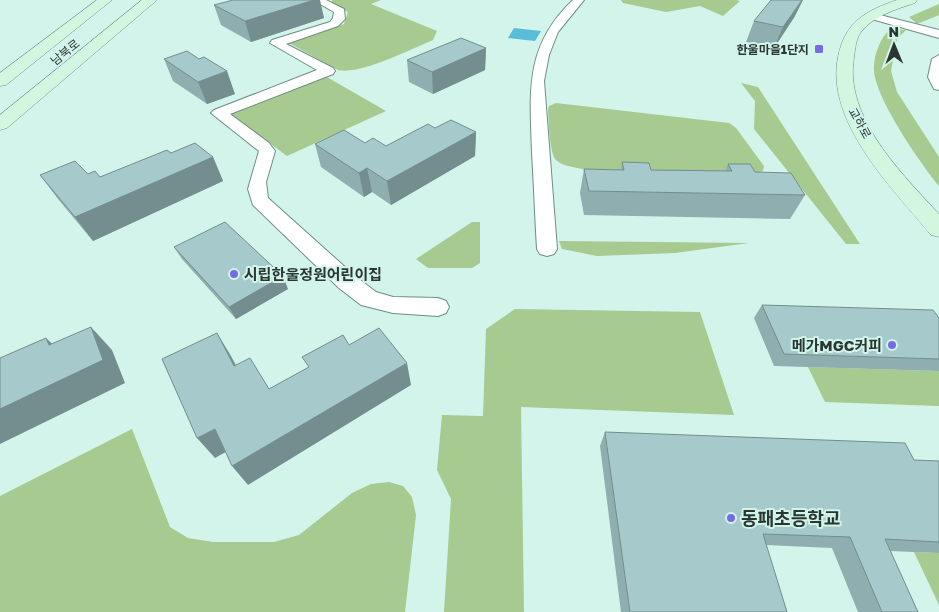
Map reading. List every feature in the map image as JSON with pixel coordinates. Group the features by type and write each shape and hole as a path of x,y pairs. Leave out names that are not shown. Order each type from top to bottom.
{"main road":[{"path":"15,51 88,0"},
{"name":"남북로","path":"0,81 105,0"},
{"name":"남북로","path":"0,104 129,0"},
{"path":"0,124 150,0"},
{"name":"교하로","path":"910,0 872,16 858,26 844,55 843,72 848,101 855,118 879,156 939,229"}],"street":[{"path":"318,0 340,11 339,19 334,24 276,43 328,70 219,113 263,146 268,152 256,183 255,193 260,201 347,282 369,299 393,305 438,307"},
{"path":"547,249 537,71 552,31 563,14 579,0"},
{"path":"872,16 939,34"},
{"path":"939,59 935,77 939,86"}],"green space":[{"path":"332,0 381,0 371,4 437,31 433,40 386,60 359,69 338,70 289,43 344,24 348,12 332,3"},
{"path":"621,0 740,1 723,16 700,6 666,12 623,3"},
{"path":"939,4 939,15 917,24 909,17"},
{"path":"890,29 906,30 897,39 891,71 897,92 939,157 939,186 899,128 889,111 875,79 874,62 877,51 881,41"},
{"path":"325,76 386,111 287,156 229,113"},
{"path":"741,83 758,87 860,244 846,244 754,129 755,101"},
{"path":"556,103 729,123 736,128 764,166 763,171 756,173 582,169 565,165 556,160 551,144 548,110 549,106"},
{"path":"472,222 480,222 480,263 472,268 428,268 416,259"},
{"path":"559,241 749,243 675,253 597,256 562,249"},
{"path":"515,309 700,312 734,415 521,407 524,612 444,612 451,499 437,470 442,415 483,416 486,329"},
{"path":"808,367 939,371 939,406 825,402"},
{"path":"132,429 170,527 188,538 213,542 274,542 299,535 352,493 371,484 389,482 403,486 412,497 416,515 405,612 0,612 0,496"},
{"path":"914,552 939,553 939,605"}],"water":[{"path":"514,28 541,31 535,41 508,38"}],"building":[{"path":"233,0 314,0 245,21 214,5"},
{"path":"771,0 802,0 783,27 754,21"},
{"path":"461,38 486,48 432,72 407,60"},
{"path":"187,51 199,59 204,57 227,71 198,82 164,59"},
{"path":"451,120 476,132 387,181 367,168 359,173 315,144 344,130 365,143 373,138 386,146 428,124 435,128"},
{"path":"195,143 213,157 75,217 40,175 75,161 88,174 95,171 100,177 167,150 171,153"},
{"path":"622,162 649,163 651,170 732,171 728,164 750,164 755,172 791,173 805,195 589,191 584,169 624,170"},
{"name":"시립한울정원어린이집","path":"225,222 283,276 229,307 174,247"},
{"path":"762,305 933,310 939,318 939,359 784,354"},
{"path":"91,327 103,360 0,409 0,358 46,338 49,345"},
{"path":"379,328 407,363 232,466 215,429 197,438 162,359 217,333 234,366 250,358 269,389 309,367 302,357 343,335 349,345"},
{"path":"605,432 905,443 914,460 939,461 939,542 885,539 918,612 882,612 850,537 763,534 787,612 630,612"}],"place":[{"name":"한울마을1단지","path":"819,49"},
{"name":"시립한울정원어린이집","path":"234,274"},
{"name":"메가MGC커피","path":"892,345"},
{"name":"동패초등학교","path":"731,518"}]}
